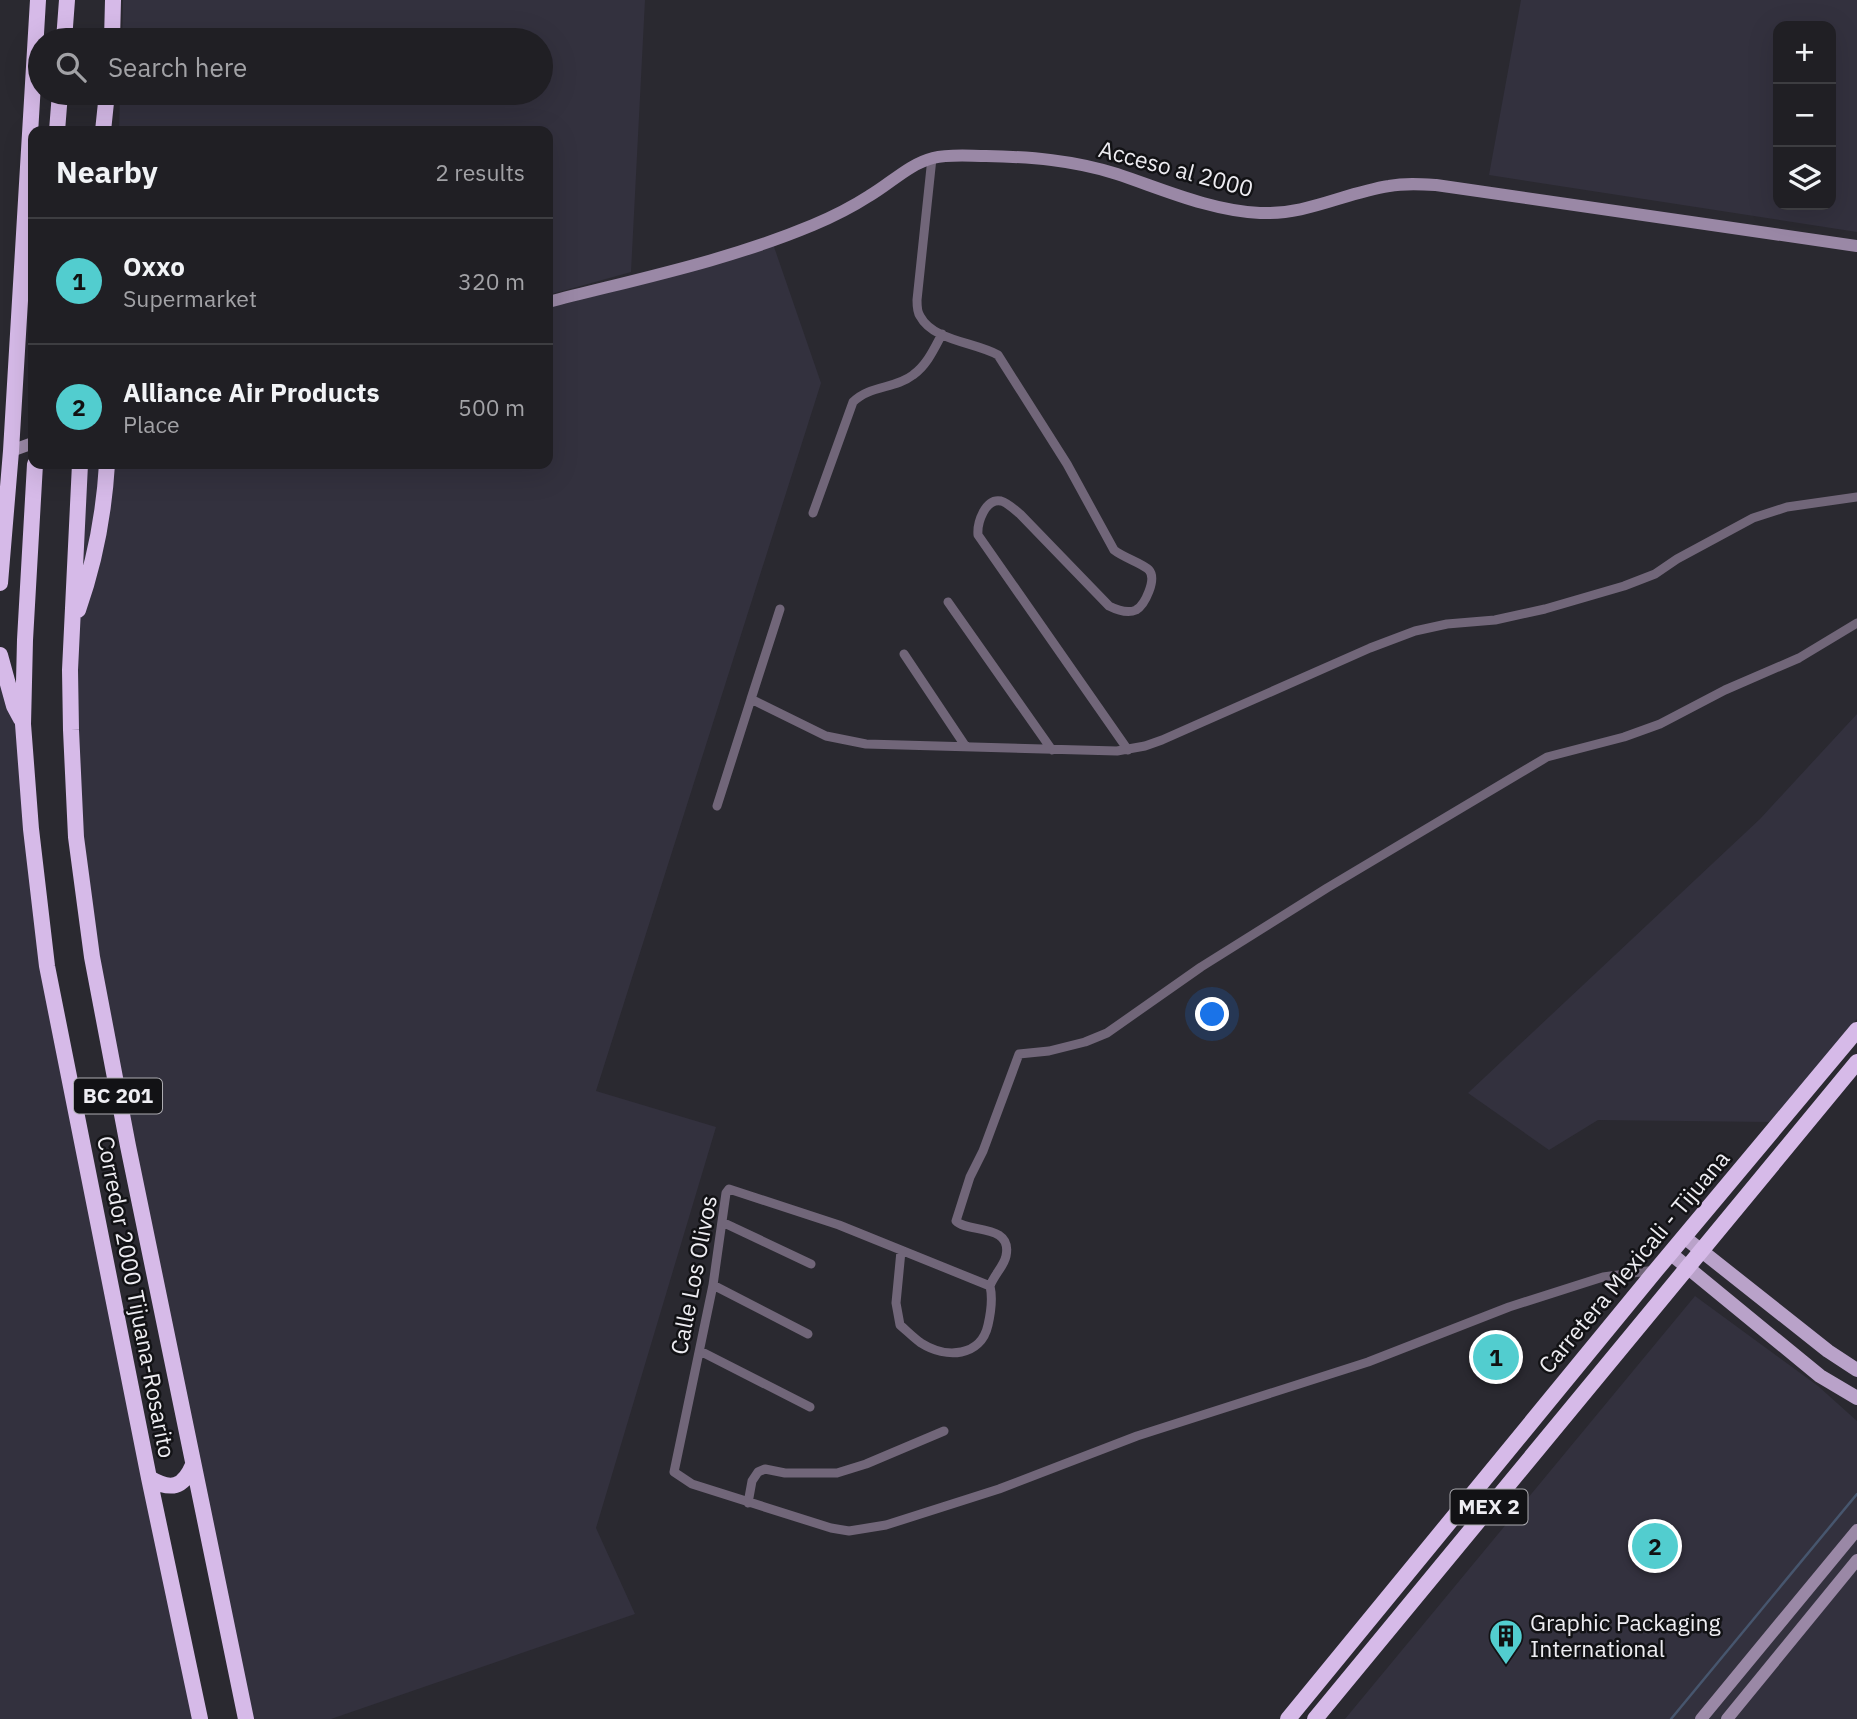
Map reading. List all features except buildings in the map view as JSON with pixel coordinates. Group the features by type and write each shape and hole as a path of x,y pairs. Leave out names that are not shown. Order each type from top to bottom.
{"highway":[{"path":"37,28 38,0"},
{"path":"65,28 67,0"},
{"path":"112,28 113,0"},
{"path":"32,126 33,105"},
{"path":"55,126 58,105"},
{"path":"104,126 107,105"},
{"path":"110,105 112,126"},
{"path":"0,583 5,453 28,182"},
{"name":"Corredor 2000 Tijuana-Rosarito","path":"35,469 24,640 23,724 30,829 47,966 200,1719"},
{"name":"Corredor 2000 Tijuana-Rosarito","path":"80,469 70,682 76,837 92,957 246,1719"},
{"path":"73,625 96,549 105,505 107,469"},
{"path":"0,655 14,705 23,724"},
{"name":"Carretera Mexicali - Tijuana","path":"1287,1719 1857,1030"},
{"name":"Carretera Mexicali - Tijuana","path":"1315,1719 1857,1062"},
{"path":"149,1478 159,1484 176,1485 188,1475 193,1465"}],"main road":[{"path":"1684,1237 1828,1351 1857,1370"},
{"path":"1670,1254 1820,1376 1857,1398"}],"street":[{"name":"Acceso al 2000","path":"553,301 683,269 815,225 932,158 1031,156 1066,161 1215,205 1258,213 1291,212 1386,186 1409,183 1857,246"},
{"path":"932,158 917,300 918,315 927,325 942,334 998,355 1067,464 1114,551 1151,573 1152,579 1138,609 1118,611 1109,606 1020,514 1004,502 996,501 980,517 977,526 978,535 1129,750"},
{"path":"813,513 853,402 862,393 911,377 928,361 942,334"},
{"path":"5,453 28,445"},
{"path":"751,699 826,736 866,744 1129,750 1162,740 1370,648 1415,631 1447,624 1495,620 1613,589 1655,575 1677,559 1753,518 1787,507 1857,497"},
{"path":"948,602 1052,750"},
{"path":"717,806 780,609"},
{"path":"901,1251 896,1303 900,1325 921,1343 936,1350 951,1354 976,1348 985,1336 989,1322 993,1297 990,1286 1005,1260 1007,1251 1002,1239 994,1231 960,1225 956,1220 970,1177 983,1151 1019,1054 1049,1051 1107,1033 1201,967 1326,888 1547,757 1624,737 1660,724 1734,686 1799,658 1857,623"},
{"path":"904,654 966,747"},
{"name":"Calle Los Olivos","path":"748,1503 692,1485 676,1475 674,1468 713,1284 726,1193 731,1188 839,1226 990,1286"},
{"path":"722,1222 811,1264"},
{"path":"944,1431 866,1464 837,1473 785,1473 765,1469 758,1472 752,1481 748,1503 849,1531 886,1525 999,1489 1137,1436 1368,1362 1509,1307 1603,1277 1657,1269"},
{"path":"713,1284 808,1334"},
{"path":"700,1351 810,1407"},
{"path":"1701,1719 1857,1530"},
{"path":"1727,1719 1857,1560"}],"shaded area":[{"path":"123,0 645,0 631,272 553,294 553,126 119,126 120,105 553,105 553,28 122,28"},
{"path":"1521,0 1857,0 1857,232 1489,175"},
{"path":"772,241 821,383 596,1091 716,1127 596,1528 635,1614 331,1719 246,1719 92,957 70,670 80,469 553,469 553,302"},
{"path":"0,668 23,724 47,966 204,1719 0,1719"},
{"path":"1857,714 1857,1019 1771,1122 1598,1120 1549,1150 1468,1093 1760,819"},
{"path":"1695,1296 1818,1386 1857,1421 1857,1719 1345,1719"}],"waterway":[{"path":"1671,1719 1857,1494"}],"place":[{"name":"Oxxo","path":"1496,1357"},
{"name":"Alliance Air Products","path":"1655,1546"},
{"name":"Graphic Packaging International","path":"1506,1666"}]}
